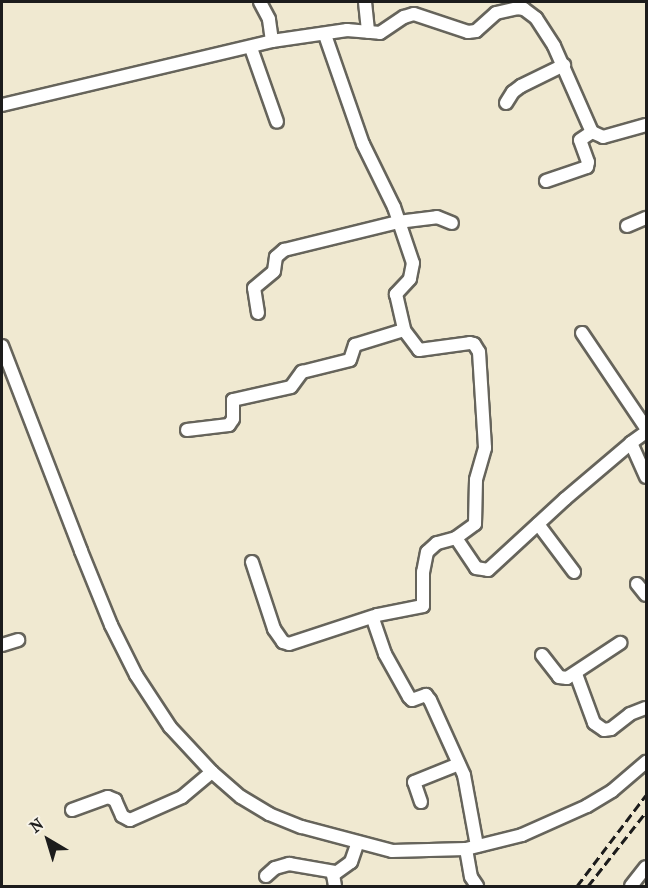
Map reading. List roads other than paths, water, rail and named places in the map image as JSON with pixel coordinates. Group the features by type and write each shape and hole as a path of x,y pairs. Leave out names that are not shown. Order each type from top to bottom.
{"street":[{"path":"260,2 269,20 272,41"},
{"path":"365,2 368,32"},
{"path":"2,105 251,48 272,41 347,30 386,31 404,17 414,14 424,15 460,29 476,32 496,13 525,9 536,18 564,65 592,132 603,137 646,125"},
{"path":"252,562 274,629 283,642 289,644 374,616 423,606 423,572 427,552 437,543 456,538 471,528 477,520 476,480 485,448 479,352 474,344 470,343 418,350 404,330 396,294 410,279 413,264 398,222 363,144 325,35"},
{"path":"251,48 277,122"},
{"path":"506,103 520,86 564,65"},
{"path":"546,182 587,167 588,162 580,140 592,132"},
{"path":"258,313 254,288 274,271 279,252 398,222 437,218 452,223"},
{"path":"627,226 646,218"},
{"path":"187,430 229,425 233,419 233,400 291,387 302,372 350,360 355,345 404,330"},
{"path":"456,538 476,568 488,570 646,430 582,333"},
{"path":"2,346 111,625 136,675 170,727 212,772 241,797 269,814 302,827 392,851 472,847 522,835 587,806 618,786 646,762"},
{"path":"2,385 15,381"},
{"path":"631,443 646,477"},
{"path":"538,524 574,572"},
{"path":"637,584 646,594"},
{"path":"374,616 381,645 392,669 411,699 423,695 428,696 459,764 466,783 472,847 471,877 477,886"},
{"path":"2,645 18,640"},
{"path":"542,655 559,677 567,678 620,643"},
{"path":"576,674 594,723 604,730 611,729 630,714 646,708"},
{"path":"420,802 414,782 459,764"},
{"path":"72,810 108,797 115,800 122,816 130,820 182,797 212,772"},
{"path":"335,886 333,875 351,862 358,842"},
{"path":"266,876 275,868 289,864 336,872"},
{"path":"631,886 646,867"}],"railway":[{"path":"577,886 646,795"},
{"path":"588,886 646,812"}]}
